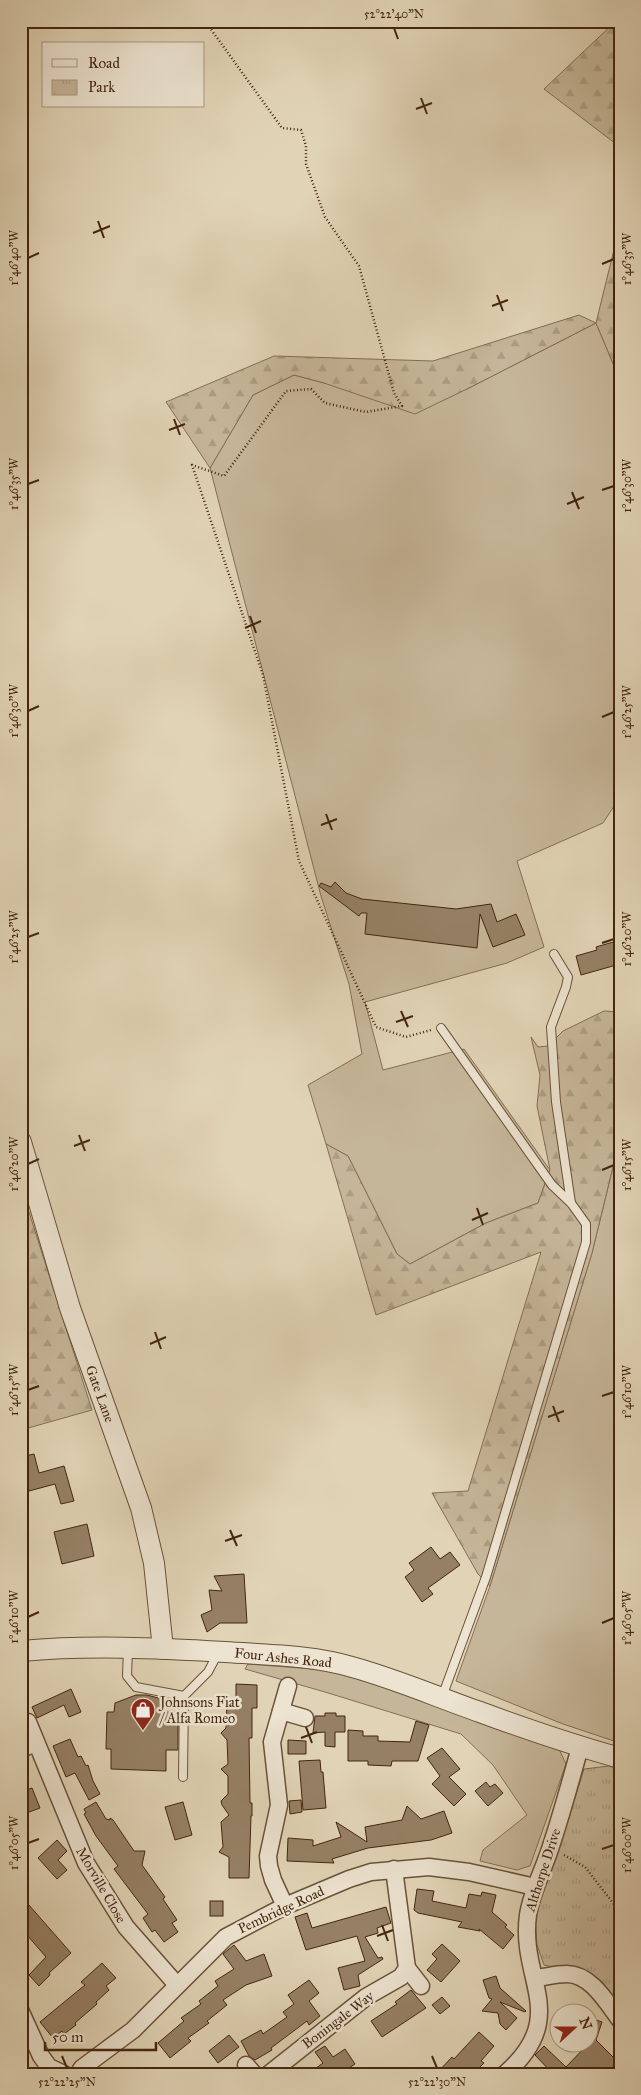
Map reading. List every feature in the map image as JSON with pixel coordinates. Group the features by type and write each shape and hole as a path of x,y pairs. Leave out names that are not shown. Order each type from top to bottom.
{"street":[{"name":"Gate Lane","path":"21,1142 70,1308 141,1508 154,1563 163,1649"},
{"name":"Four Ashes Road","path":"21,1651 64,1647 128,1648 318,1659 352,1666 580,1747 620,1758"},
{"path":"285,1906 273,1880 268,1856 279,1805 272,1742 288,1686"},
{"path":"281,1711 305,1718"},
{"name":"Morville Close","path":"28,1722 28,1746 86,1863 126,1927 177,1985"},
{"name":"Althorpe Drive","path":"505,2074 519,2061 531,2044 537,2027 539,2000 526,1938 528,1913 535,1887 551,1848 580,1747"},
{"name":"Pembridge Road","path":"78,2074 82,2068 133,2030 226,1937 285,1906 349,1879 371,1872 429,1867 469,1872 535,1887"},
{"path":"394,1869 407,1968 421,1986"},
{"name":"Boningale Way","path":"269,2074 366,1997 401,1977 407,1968"},
{"path":"535,1978 567,1974 582,1979 593,1986 620,2020"},
{"path":"21,2012 41,2056 49,2066 64,2074"}],"lane":[{"path":"554,954 568,977 566,988 551,1027 556,1102 571,1203"},
{"path":"440,1028 552,1185 571,1203 586,1224 586,1242 486,1577 442,1697"},
{"path":"128,1648 127,1676 136,1687 184,1696"},
{"path":"183,1778 184,1696 208,1672 219,1652"}],"path":[{"path":"205,21 282,128 302,130 306,146 306,164 325,217 359,266 394,393 402,406 366,412 325,403 311,389 286,391 224,476 192,466 263,675 299,862 376,1027 406,1037 440,1028"},
{"path":"551,1848 586,1867 620,1912"}],"green space":[{"path":"616,21 620,21 620,147 544,89"},
{"path":"620,225 620,380 596,323"},
{"path":"579,315 596,323 415,414 324,383 294,375 253,395 210,468 166,402 274,356 433,361"},
{"path":"596,323 620,380 620,797 603,823 517,861 544,947 507,963 365,1002 383,1070 464,1049 550,1170 538,1203 486,1223 410,1264 397,1254 348,1156 326,1144 308,1085 362,1054 349,984 321,896 210,468 253,395 294,375 324,383 467,389"},
{"path":"604,1011 620,1012 620,1138 592,1253 490,1586 478,1574 432,1493 468,1491 541,1252 376,1315 326,1144 348,1156 397,1254 410,1264 486,1223 538,1203 550,1170 537,1106 540,1075 531,1037 538,1047 548,1046 563,1031"},
{"path":"620,1138 620,1743 563,1724 456,1681 490,1586 592,1253"},
{"path":"21,1187 92,1410 21,1430"},
{"path":"248,1664 326,1670 359,1678 559,1749 566,1764 530,1866 517,1870 480,1861 483,1850 527,1815 493,1765 461,1734 245,1669"},
{"path":"609,1766 620,1770 620,2010 558,1968 544,1965 537,1945 535,1916 558,1852 584,1769"}],"building":[{"path":"335,882 346,893 362,899 456,909 491,904 497,922 516,914 525,935 493,947 480,914 477,948 365,934 367,913 361,913 359,916 319,886 321,883 331,887"},
{"path":"620,940 620,964 581,975 576,956 597,950 596,947"},
{"path":"34,1454 39,1473 64,1466 74,1501 61,1504 55,1484 29,1491 21,1457"},
{"path":"87,1524 94,1556 62,1564 54,1532"},
{"path":"431,1547 440,1559 450,1552 460,1565 428,1588 433,1594 422,1602 405,1577 414,1570 409,1563"},
{"path":"244,1574 247,1623 220,1623 207,1632 201,1615 212,1610 209,1590 222,1591 214,1576"},
{"path":"236,1684 257,1685 257,1708 252,1708 252,1738 249,1738 252,1816 249,1878 229,1878 229,1857 219,1852 223,1847 221,1822 229,1815 221,1801 228,1794 228,1776 221,1769 228,1764 227,1740 221,1733 226,1728 227,1701 236,1701"},
{"path":"71,1689 81,1712 69,1717 64,1705 37,1718 32,1707"},
{"name":"Johnsons Fiat / Alfa Romeo","path":"136,1695 147,1695 162,1699 162,1712 178,1712 178,1750 166,1750 166,1771 111,1769 111,1749 106,1749 107,1712 114,1712 115,1703"},
{"path":"325,1713 336,1713 336,1716 345,1716 345,1732 335,1732 335,1747 325,1746 325,1732 313,1733 315,1716 325,1716"},
{"path":"416,1721 429,1725 418,1761 392,1761 391,1766 368,1765 368,1761 348,1761 348,1730 363,1731 363,1736 378,1736 378,1741 410,1742"},
{"path":"70,1739 78,1757 81,1756 86,1766 88,1765 100,1794 89,1800 75,1773 66,1777 53,1746"},
{"path":"288,1740 306,1741 306,1754 288,1754"},
{"path":"442,1748 460,1769 449,1777 466,1794 454,1806 432,1784 440,1776 427,1758"},
{"path":"320,1760 326,1808 303,1810 299,1761"},
{"path":"486,1782 490,1787 495,1784 503,1793 488,1806 475,1791"},
{"path":"32,1788 40,1808 21,1815 21,1792"},
{"path":"301,1800 302,1812 290,1814 289,1801"},
{"path":"96,1802 106,1819 110,1820 110,1818 113,1820 134,1851 145,1851 142,1865 165,1897 163,1899 177,1920 172,1923 178,1932 164,1942 155,1930 152,1932 143,1918 148,1914 114,1869 118,1866 96,1836 84,1814 86,1813 84,1809"},
{"path":"183,1802 192,1835 175,1840 165,1807"},
{"path":"407,1806 421,1819 444,1811 452,1833 431,1840 368,1848 332,1859 334,1863 287,1861 288,1838 313,1840 313,1846 341,1837 336,1822 367,1842 365,1827 402,1820"},
{"path":"57,1840 67,1851 58,1860 67,1870 57,1879 38,1858"},
{"path":"417,1889 434,1891 432,1901 466,1908 469,1894 481,1896 482,1892 496,1895 492,1912 507,1925 505,1927 514,1935 503,1949 479,1929 480,1931 458,1927 462,1922 418,1913 414,1910"},
{"path":"21,1896 71,1953 49,1973 50,1975 39,1986 29,1975 46,1957 21,1928"},
{"path":"210,1901 223,1901 223,1916 210,1916"},
{"path":"386,1907 391,1923 377,1928 378,1933 365,1937 378,1958 382,1957 383,1959 358,1975 360,1986 344,1990 338,1968 365,1961 357,1936 306,1950 295,1917 307,1913 312,1928"},
{"path":"442,1944 460,1961 441,1982 427,1970 437,1959 432,1954"},
{"path":"234,1945 246,1961 264,1954 272,1976 246,1985 223,2000 227,2005 207,2021 209,2023 188,2038 191,2041 170,2058 158,2043 184,2021 181,2018 201,2004 199,2001 218,1986 215,1981 234,1969 223,1954"},
{"path":"102,1963 116,1978 106,1986 109,1990 96,2002 97,2004 75,2023 76,2025 64,2034 62,2031 53,2038 40,2022 85,1985 81,1982"},
{"path":"496,1976 500,1988 526,2011 500,2002 517,2018 506,2030 500,2024 498,2013 482,2011 492,1999 489,1998 483,1980"},
{"path":"309,1980 319,1993 309,2001 320,2016 309,2025 307,2021 271,2048 272,2050 255,2060 249,2056 241,2041 261,2030 263,2034 287,2017 283,2012 294,2004 288,1995"},
{"path":"411,1990 426,2008 382,2037 371,2021 397,2004 395,2002"},
{"path":"442,1997 450,2006 440,2014 432,2005"},
{"path":"598,2021 602,2022 598,2034"},
{"path":"479,2032 494,2046 481,2061 484,2063 475,2072 470,2068 464,2074 436,2074 452,2057 454,2059"},
{"path":"229,2035 239,2047 218,2063 209,2051"},
{"path":"598,2042 613,2057 620,2049 620,2070 617,2074 553,2074 535,2055 544,2046 548,2052 566,2067 580,2052 598,2052"},
{"path":"325,2046 333,2057 345,2049 355,2064 340,2074 308,2074 323,2063 315,2052"}],"place":[{"name":"Johnsons Fiat / Alfa Romeo","path":"143,1731"}]}
